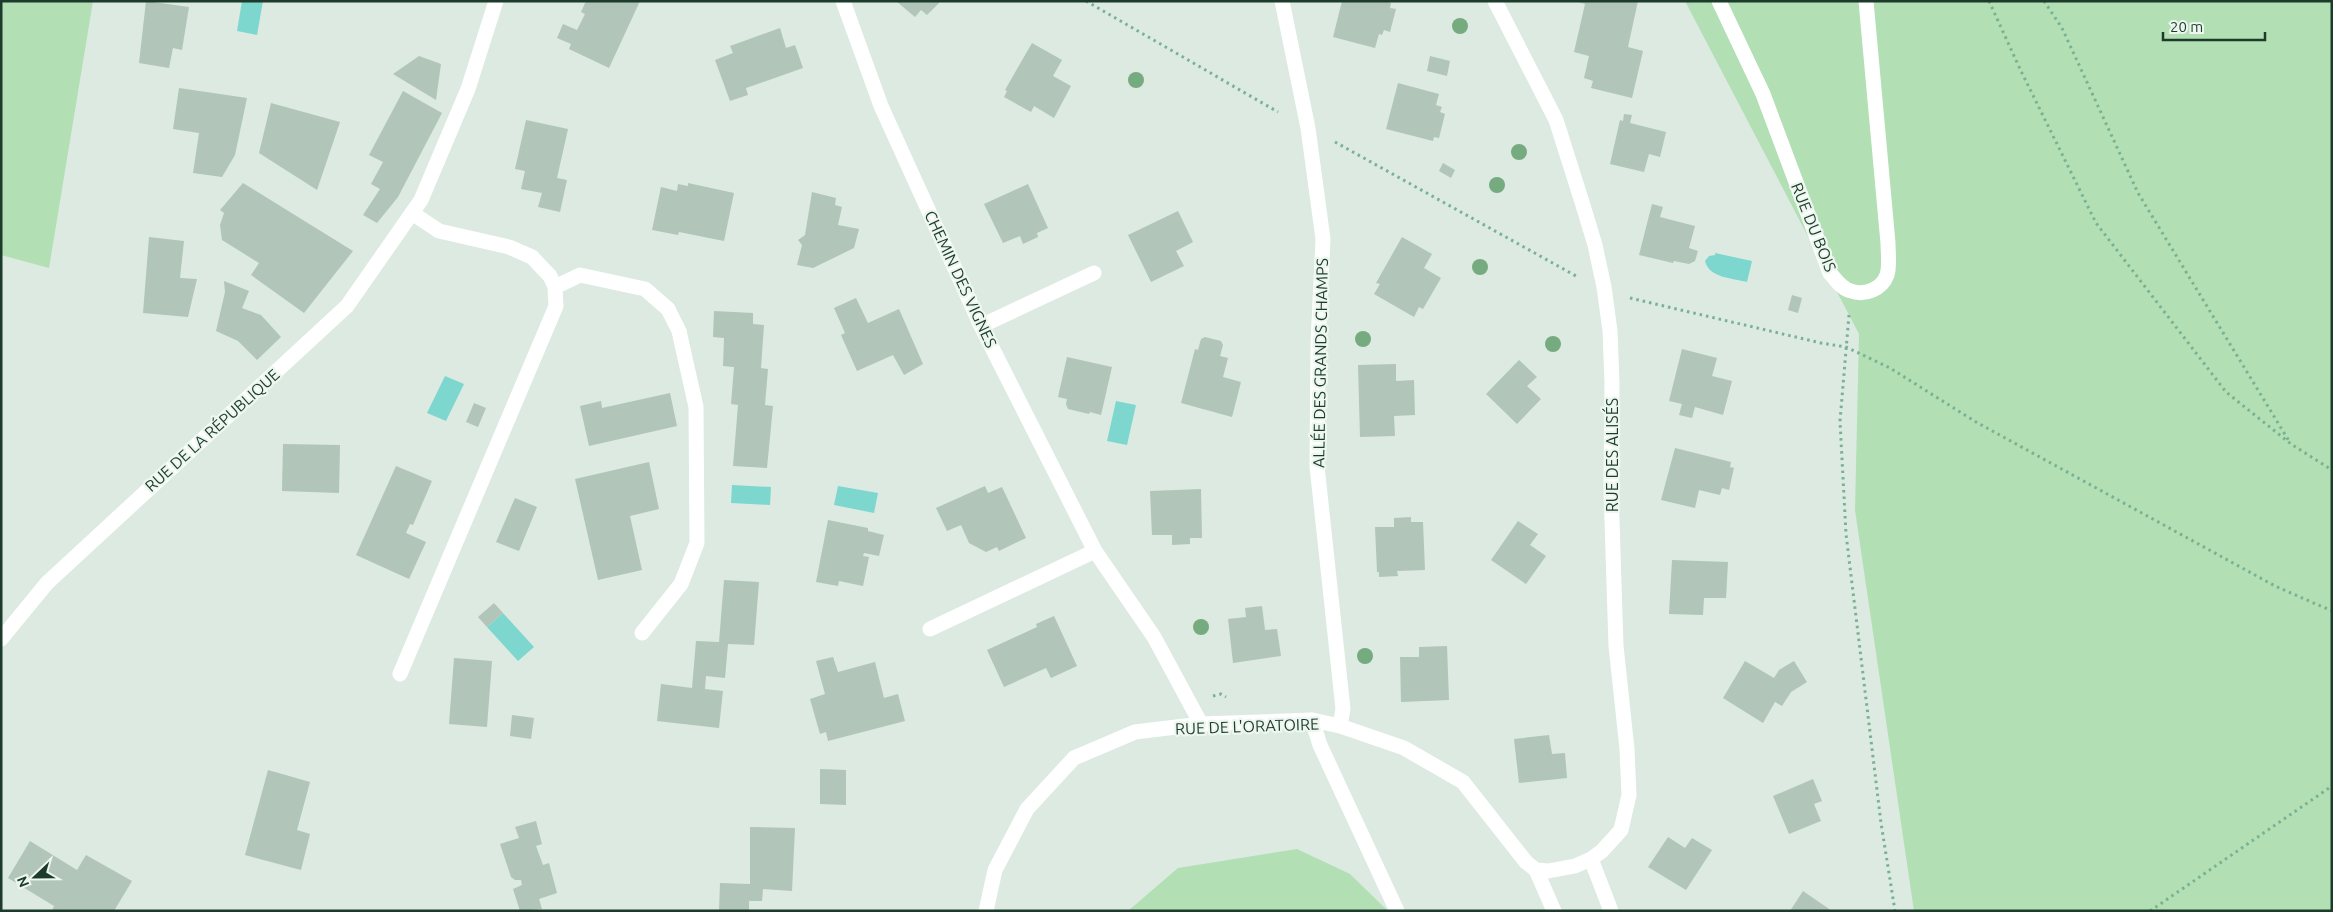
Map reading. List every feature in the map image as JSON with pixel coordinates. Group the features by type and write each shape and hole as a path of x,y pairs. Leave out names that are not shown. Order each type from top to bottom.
{"street":[{"name":"RUE DE LA RÉPUBLIQUE","path":"1,639 47,583 347,306 421,200 468,89 496,1"},
{"name":"CHEMIN DES VIGNES","path":"843,1 882,106 982,326 1095,551 1154,637 1201,724"},
{"name":"ALLÉE DES GRANDS CHAMPS","path":"1282,1 1308,128 1322,239 1318,343 1317,466 1343,708 1340,726"},
{"name":"RUE DES ALISÉS","path":"1495,1 1556,120 1595,245 1604,286 1610,331 1612,382 1611,489 1616,646 1627,749 1629,795 1621,830 1591,860 1575,866 1548,871 1536,870"},
{"name":"RUE DU BOIS","path":"1719,1 1763,94 1830,273 1841,286 1850,292"},
{"path":"1850,292 1862,293 1873,290 1882,284 1888,274 1888,243 1866,1"},
{"path":"400,674 556,306 555,287 550,276 532,257 509,247 439,231 412,213"},
{"path":"982,326 1094,273"},
{"path":"555,287 580,274 645,289 668,309 679,330 696,407 697,543 681,584 642,633"},
{"path":"930,629 1095,551"},
{"path":"1312,720 1320,745 1397,911"},
{"name":"RUE DE L'ORATOIRE","path":"986,911 995,870 1027,809 1074,758 1135,732 1201,724 1312,720 1340,726 1404,748 1463,782 1526,862 1536,870 1554,911"},
{"path":"1591,860 1611,911"}],"path":[{"path":"1086,1 1308,128"},
{"path":"1989,1 2020,69 2096,223 2226,392 2291,444 2332,470"},
{"path":"2044,1 2062,28 2138,193 2291,444"},
{"path":"1850,292 1840,420 1846,534 1881,823 1895,911"},
{"path":"1846,347 1890,368 1976,422 2275,586 2332,610"},
{"path":"1190,701 1221,694 1229,700"},
{"path":"2150,911 2332,786"}],"green space":[{"path":"1,1 93,1 49,268 1,255"},
{"path":"1685,1 2332,1 2332,911 1914,911 1855,510 1859,334"},
{"path":"1297,849 1350,874 1388,911 1128,911 1178,868"}],"water":[{"path":"242,1 263,1 257,35 237,31"},
{"path":"1715,253 1752,261 1747,282 1722,276 1711,271 1705,261 1709,256 1715,255"},
{"path":"445,376 464,384 446,421 427,413"},
{"path":"1116,401 1136,405 1127,445 1107,441"},
{"path":"732,485 771,487 770,505 731,503"},
{"path":"838,486 878,493 874,513 834,505"},
{"path":"503,613 534,647 518,661 487,627"}],"building":[{"path":"146,1 189,7 182,50 173,48 169,68 139,63"},
{"path":"586,1 640,1 609,68 569,49 571,44 557,38 563,24 577,30 585,14 581,12"},
{"path":"896,1 941,1 927,15 921,10 915,17"},
{"path":"1342,1 1386,1 1391,3 1390,8 1396,9 1390,32 1384,30 1382,35 1379,34 1375,48 1333,37"},
{"path":"1575,1 1638,1 1628,47 1643,51 1632,98 1591,88 1593,81 1584,78 1589,56 1574,52 1585,4"},
{"path":"780,28 786,48 795,45 803,68 746,88 748,95 730,101 715,60 733,53 730,46"},
{"path":"1032,43 1062,60 1053,76 1071,86 1054,118 1034,106 1031,112 1004,97 1007,91 1005,90"},
{"path":"419,56 441,64 436,100 393,74"},
{"path":"1430,56 1450,61 1447,76 1427,71"},
{"path":"1398,83 1439,94 1436,105 1442,107 1440,112 1445,114 1439,138 1434,137 1433,141 1386,129"},
{"path":"179,88 247,98 235,155 222,177 193,173 199,133 173,129"},
{"path":"403,91 442,113 398,197 377,223 363,215 380,189 371,184 383,162 369,155"},
{"path":"271,103 340,122 317,190 259,153"},
{"path":"1624,114 1632,115 1630,123 1666,132 1660,157 1649,154 1644,172 1610,164 1620,120 1623,121"},
{"path":"526,120 568,129 557,178 567,180 560,212 538,207 542,193 521,189 525,171 515,169"},
{"path":"1443,163 1455,170 1451,178 1439,171"},
{"path":"243,183 353,251 304,313 251,275 259,263 222,240 220,225 224,213 220,210"},
{"path":"688,183 734,193 724,241 679,232 678,235 652,230 661,187 677,191 678,184 688,186"},
{"path":"1028,184 1048,228 1037,233 1038,237 1023,244 1020,236 1003,243 984,204"},
{"path":"812,192 836,198 835,205 842,207 838,225 859,229 854,248 813,268 797,265 802,245 798,240 805,235"},
{"path":"1652,204 1663,207 1660,217 1695,226 1689,248 1698,251 1695,261 1689,264 1674,261 1673,263 1639,255"},
{"path":"1178,211 1193,242 1176,251 1184,266 1151,282 1128,235"},
{"path":"149,237 184,241 180,278 197,279 188,317 143,313"},
{"path":"1402,237 1432,254 1424,268 1441,278 1423,309 1419,307 1414,317 1374,294 1380,284 1376,283"},
{"path":"224,281 249,291 242,308 261,315 281,337 257,360 238,341 216,331 225,292"},
{"path":"1792,295 1802,298 1798,313 1788,310"},
{"path":"856,298 868,323 899,309 923,364 904,375 893,355 857,371 841,335 845,333 834,308"},
{"path":"714,311 753,313 753,324 764,325 761,368 768,369 765,405 773,406 767,468 733,466 738,405 731,404 734,367 723,366 724,338 713,337"},
{"path":"1205,337 1221,341 1223,345 1220,356 1228,358 1223,377 1241,382 1232,417 1181,403 1195,349 1198,350 1201,339"},
{"path":"1682,349 1717,358 1712,376 1732,381 1723,415 1695,407 1692,418 1679,415 1682,404 1669,401"},
{"path":"1067,357 1112,367 1101,415 1068,409 1067,399 1058,397"},
{"path":"1519,360 1537,377 1527,386 1541,399 1517,424 1486,394"},
{"path":"1396,364 1396,381 1414,380 1415,415 1394,416 1395,436 1360,437 1358,365"},
{"path":"670,393 677,426 589,446 580,406 601,401 602,408"},
{"path":"474,403 486,408 478,427 466,422"},
{"path":"283,444 340,445 339,493 282,491"},
{"path":"1675,448 1731,462 1730,467 1734,468 1729,490 1722,488 1720,495 1699,490 1695,508 1661,500"},
{"path":"649,462 659,509 630,516 642,570 598,580 575,479"},
{"path":"396,466 432,481 413,525 410,524 406,533 426,542 409,579 356,555"},
{"path":"985,486 988,493 1002,487 1026,538 999,551 997,547 986,552 969,543 961,525 947,531 936,508"},
{"path":"1201,489 1202,538 1190,538 1190,544 1172,545 1172,535 1152,535 1150,491"},
{"path":"515,498 537,507 519,551 496,542"},
{"path":"1411,517 1411,522 1423,522 1425,570 1397,571 1398,576 1379,577 1379,572 1377,572 1375,527 1394,527 1394,518"},
{"path":"828,520 868,528 868,531 884,535 879,556 864,553 863,556 869,557 863,586 839,581 838,586 816,582"},
{"path":"1518,521 1538,534 1530,545 1546,556 1526,584 1491,560"},
{"path":"1672,560 1728,562 1726,598 1704,598 1703,615 1669,614"},
{"path":"724,580 759,582 754,645 728,644 725,678 706,676 705,689 723,691 719,728 657,721 661,684 692,688 696,641 719,642"},
{"path":"494,603 503,613 487,627 478,617"},
{"path":"1262,606 1265,630 1277,629 1281,656 1233,663 1228,619 1246,617 1245,608"},
{"path":"1054,616 1077,666 1051,678 1046,668 1004,687 987,650 1037,627 1036,624"},
{"path":"1447,646 1449,700 1401,702 1400,657 1419,657 1419,647"},
{"path":"833,657 838,672 875,662 884,698 898,694 905,721 828,741 826,732 820,734 810,699 825,694 816,661"},
{"path":"454,658 492,661 487,727 449,724"},
{"path":"1745,661 1774,678 1779,670 1794,661 1807,682 1791,692 1782,706 1775,702 1763,723 1723,698"},
{"path":"512,715 534,718 531,739 510,736"},
{"path":"1549,735 1552,754 1565,753 1567,778 1519,783 1514,739"},
{"path":"820,769 846,770 846,805 820,804"},
{"path":"268,770 310,782 297,830 310,834 301,870 245,855"},
{"path":"1813,779 1822,801 1814,804 1821,821 1789,834 1773,796"},
{"path":"536,821 542,844 536,846 543,865 549,863 557,893 539,899 542,909 520,911 513,889 522,885 521,880 515,880 511,877 500,844 519,838 515,827"},
{"path":"750,827 795,828 792,891 763,889 762,901 749,901 749,911 719,911 720,883 750,884"},
{"path":"1668,837 1685,848 1692,838 1712,850 1686,890 1648,867"},
{"path":"30,841 77,870 86,855 132,881 114,911 52,911 54,906 8,878"},
{"path":"1803,891 1832,911 1790,911"}]}
